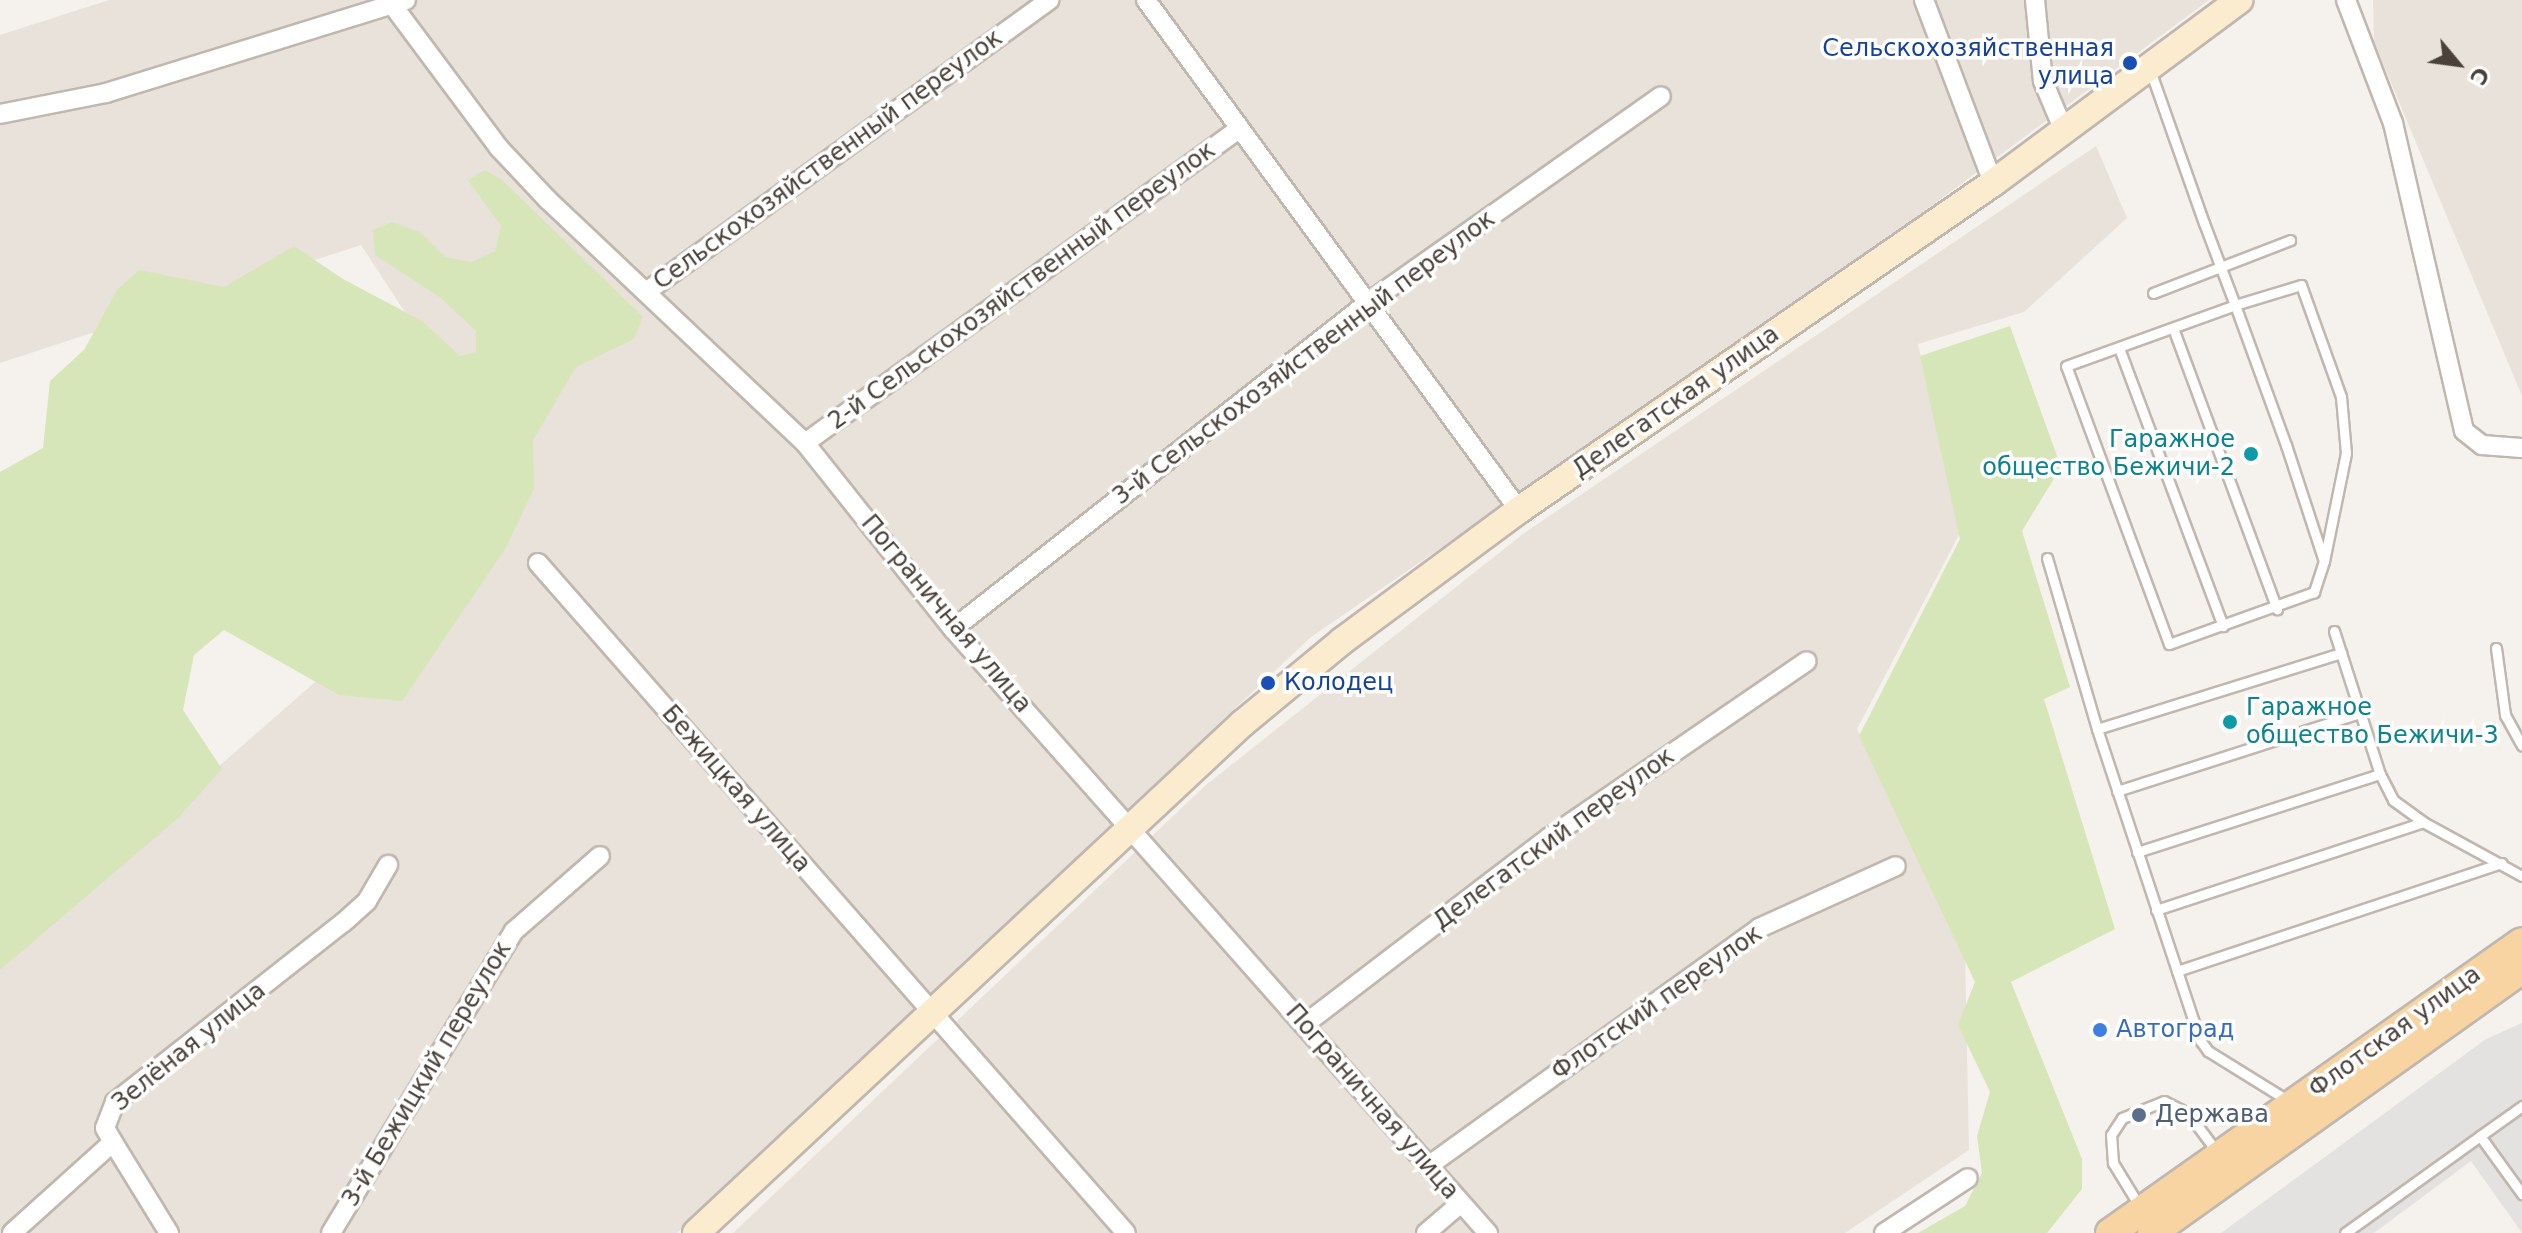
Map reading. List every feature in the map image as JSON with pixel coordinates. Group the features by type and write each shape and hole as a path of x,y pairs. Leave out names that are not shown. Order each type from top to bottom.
{"main road":[{"name":"Флотская улица","path":"2110,1233 2149,1225 2225,1165 2294,1104 2522,942"},
{"name":"Флотская улица","path":"2225,1165 2522,969"}],"street":[{"name":"Сельскохозяйственный переулок","path":"646,292 1049,0"},
{"path":"1146,0 1365,305 1519,510"},
{"path":"1924,0 1993,183"},
{"path":"2035,0 2043,81 2064,131"},
{"path":"2346,0 2368,47 2411,191 2464,431 2482,445 2522,448"},
{"name":"Пограничная улица","path":"400,3 499,148 805,443 953,629 1431,1164 1460,1204 1488,1233"},
{"path":"0,114 106,93 400,3"},
{"name":"Делегатская улица","path":"1132,828 1243,723 1342,641 1519,510 1993,183 2149,67 2225,5"},
{"name":"3-й Сельскохозяйственный переулок","path":"953,629 1365,305 1661,96"},
{"name":"2-й Сельскохозяйственный переулок","path":"805,443 1239,129"},
{"name":"Бежицкая улица","path":"538,563 937,1014 1126,1233"},
{"name":"Делегатский переулок","path":"1305,1024 1550,837 1807,661"},
{"path":"696,1233 937,1014 1132,828"},
{"name":"3-й Бежицкий переулок","path":"331,1233 514,931 600,856"},
{"name":"Зелёная улица","path":"12,1233 113,1142 105,1128 115,1102 344,922 367,901 388,865"},
{"name":"Флотский переулок","path":"1431,1164 1759,928 1896,866"},
{"path":"113,1142 169,1233"},
{"path":"1884,1233 1968,1178"},
{"path":"1426,1233 1460,1204"}],"lane":[{"path":"2149,67 2324,561"},
{"path":"2153,293 2290,240"},
{"path":"2301,285 2341,397 2345,478 2314,592 2277,609 2169,644 2066,366 2173,328 2301,285"},
{"path":"2173,328 2277,609"},
{"path":"2119,348 2223,626"},
{"path":"2047,558 2117,791 2177,971 2208,1051 2294,1104"},
{"path":"2334,631 2380,774 2393,800 2423,822 2522,876"},
{"path":"2496,648 2505,715 2522,746"},
{"path":"2097,729 2341,653"},
{"path":"2117,791 2360,713"},
{"path":"2137,852 2380,774"},
{"path":"2156,910 2423,822"},
{"path":"2177,971 2501,863"},
{"path":"2149,1225 2113,1163 2111,1135 2122,1118 2164,1101 2188,1113 2225,1165"},
{"path":"2345,1233 2522,1106"},
{"path":"2480,1136 2522,1194"}],"shaded area":[{"path":"109,0 2209,0 1841,273 1311,637 677,1233 0,1233 0,958 526,497 361,245 0,363 0,35"},
{"path":"2373,0 2522,0 2522,396 2374,42"},
{"path":"2096,146 2127,218 2024,312 1918,344 1961,531 1857,729 1965,952 1969,1150 1845,1233 733,1233 1206,785 1523,534"},
{"path":"2522,1023 2522,1233 2471,1161 2374,1233 2221,1233 2486,1039"}],"green space":[{"path":"485,170 501,179 643,317 634,339 576,367 533,440 534,489 505,549 402,701 339,695 224,630 194,655 183,710 222,769 177,819 0,970 0,472 43,448 50,381 84,350 117,290 139,270 224,287 294,246 343,279 422,321 460,356 476,352 476,331 441,298 375,255 373,230 392,222 420,232 445,257 472,262 495,251 501,226 468,180"},
{"path":"2010,326 2061,467 2022,531 2070,687 2044,699 2115,929 2011,982 2082,1159 2082,1189 2047,1233 1918,1233 1965,1206 1982,1173 1977,1136 1990,1092 1958,1025 1975,982 1859,736 1960,539 1920,356"}],"place":[{"name":"Сельскохозяйственная улица","path":"2130,63"},
{"name":"Гаражное общество Бежичи-2","path":"2251,454"},
{"name":"Колодец","path":"1268,683"},
{"name":"Гаражное общество Бежичи-3","path":"2230,722"},
{"name":"Автоград","path":"2100,1030"},
{"name":"Держава","path":"2139,1115"}]}
